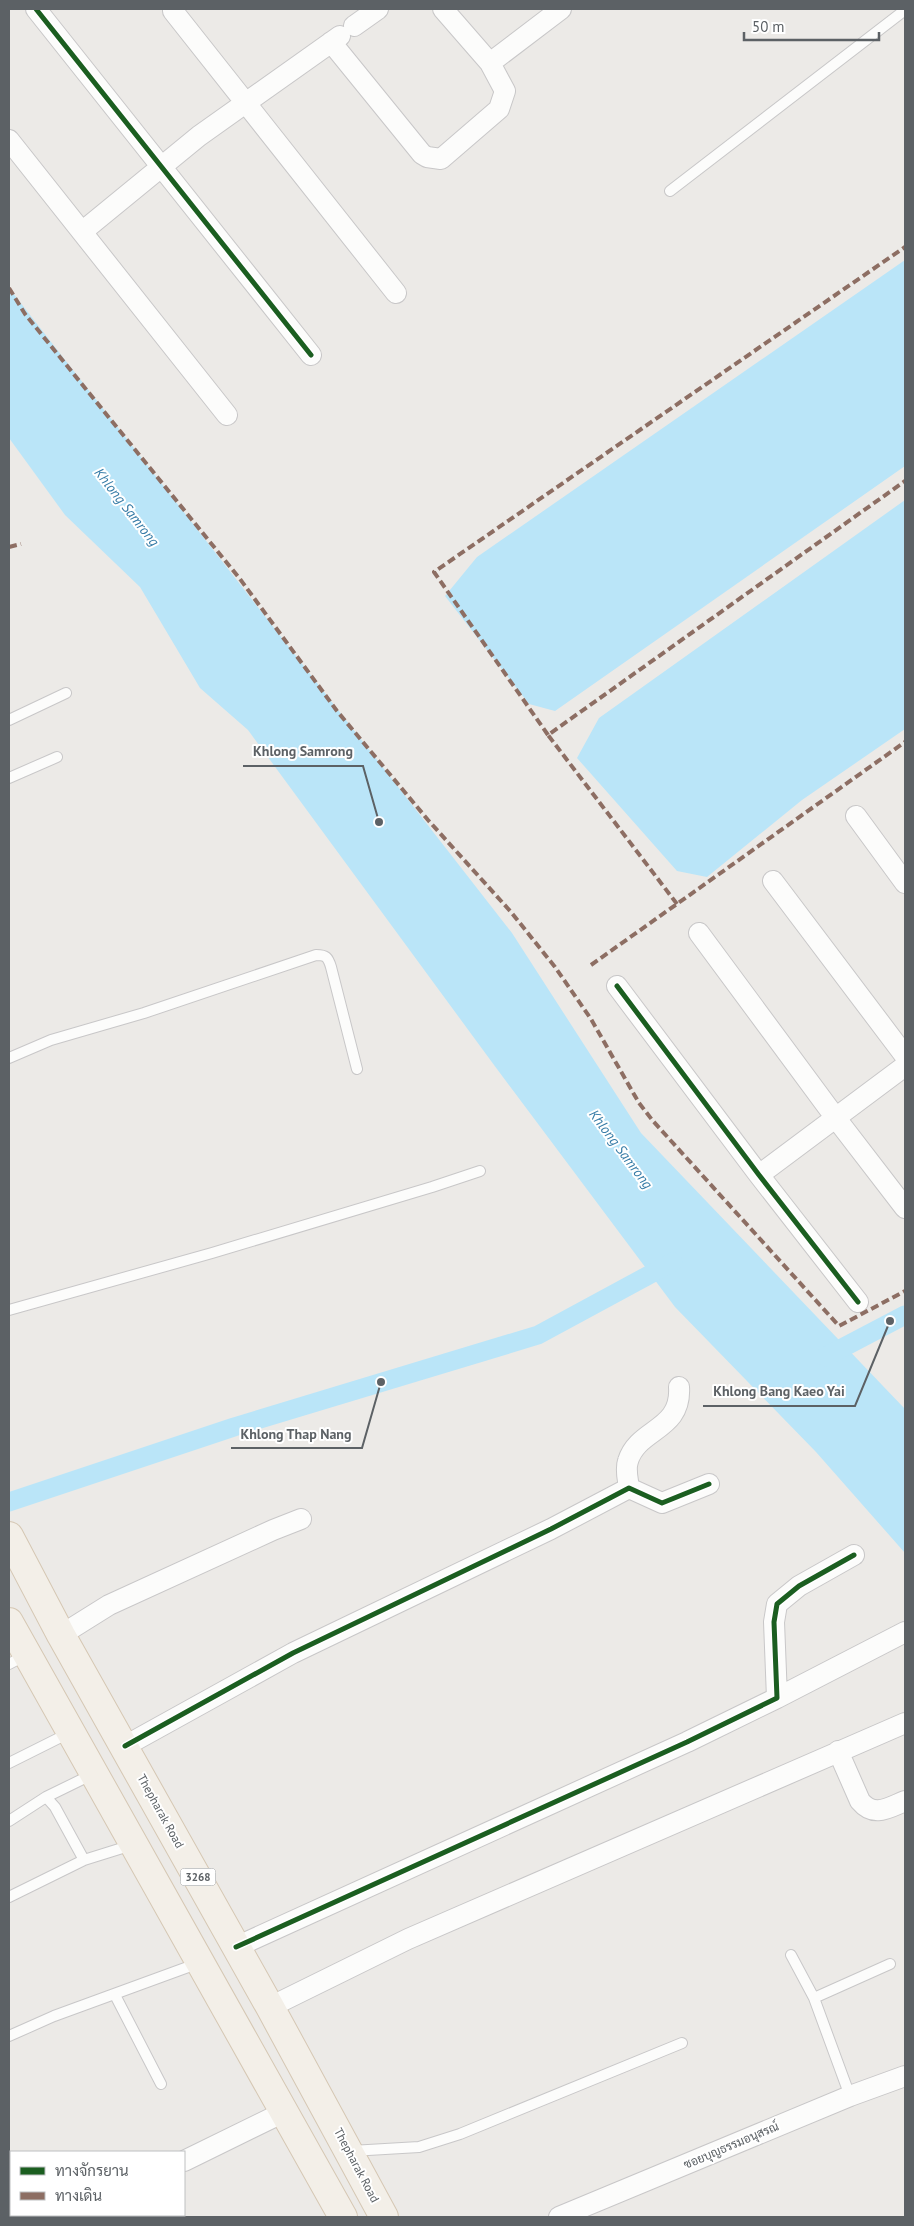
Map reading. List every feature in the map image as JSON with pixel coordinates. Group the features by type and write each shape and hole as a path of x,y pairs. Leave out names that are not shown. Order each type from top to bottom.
{"main road":[{"name":"Thepharak Road","path":"9,1537 61,1635 125,1746 350,2151 384,2217"},
{"path":"9,1622 18,1660 70,1733 343,2217"}],"street":[{"path":"36,9 311,356"},
{"path":"83,231 199,136 378,9"},
{"path":"342,35 422,154 437,160 441,159 499,109 506,91 490,63 443,9"},
{"path":"490,63 561,9"},
{"path":"172,12 396,293"},
{"path":"9,140 227,414"},
{"path":"856,816 905,883"},
{"path":"773,881 905,1056"},
{"path":"699,933 905,1208"},
{"path":"618,986 759,1175 858,1302"},
{"path":"759,1175 905,1066"},
{"path":"629,1488 627,1468 631,1454 641,1442 668,1422 675,1412 680,1398 679,1387"},
{"path":"629,1488 662,1503 709,1484"},
{"path":"125,1746 293,1653 552,1529 629,1488"},
{"path":"61,1635 109,1605 301,1519"},
{"path":"777,1698 774,1622 777,1604 799,1586 854,1555"},
{"path":"236,1947 669,1750 777,1698 905,1632"},
{"path":"270,2007 408,1939 905,1723"},
{"path":"838,1751 860,1801 866,1807 879,1811 905,1801"},
{"name":"ซอยบุญธรรมอนุสรณ์","path":"559,2217 850,2096 905,2076"},
{"path":"185,2161 284,2112"}],"lane":[{"path":"670,190 905,10"},
{"path":"9,720 66,693"},
{"path":"9,778 57,757"},
{"path":"9,1058 51,1040 144,1013 316,955 324,955 328,958 331,967 357,1069"},
{"path":"9,1310 212,1253 480,1171"},
{"path":"9,1763 70,1733"},
{"path":"9,1821 46,1797 93,1774"},
{"path":"46,1797 63,1822 84,1860"},
{"path":"9,1897 84,1860 132,1845"},
{"path":"792,1955 814,1998 850,2096"},
{"path":"9,2036 54,2016 199,1962"},
{"path":"814,1998 890,1964"},
{"path":"114,1994 162,2084"},
{"path":"350,2151 420,2147 460,2134 682,2043"}],"water":[{"path":"905,260 905,466 555,711 529,704 445,596 477,557"},
{"path":"9,288 512,933 641,1133 905,1409 905,1553 816,1452 675,1307 494,1065 248,730 200,688 140,587 65,515 9,438"},
{"path":"905,500 905,729 802,800 707,877 677,871 577,758 599,718"}],"waterway":[{"path":"9,1502 234,1427 538,1335 673,1262"},
{"path":"825,1357 905,1315"}],"marked path":[{"path":"548,735 434,572 905,247"},
{"path":"9,288 25,314 240,579 337,711 428,820 511,912 555,967 591,1019 639,1103 653,1121 839,1326 905,1291"},
{"path":"677,904 548,735 905,481"},
{"path":"9,547 21,544"},
{"path":"591,965 905,742"}],"cycle path":[{"path":"36,9 311,355"},
{"path":"617,986 759,1175 858,1302"},
{"path":"125,1746 293,1653 551,1529 629,1488 662,1503 709,1484"},
{"path":"236,1947 687,1742 777,1698 774,1622 777,1604 799,1586 854,1555"}],"place":[{"name":"Khlong Samrong","path":"379,822"},
{"name":"Khlong Bang Kaeo Yai","path":"890,1321"},
{"name":"Khlong Thap Nang","path":"381,1382"}]}
